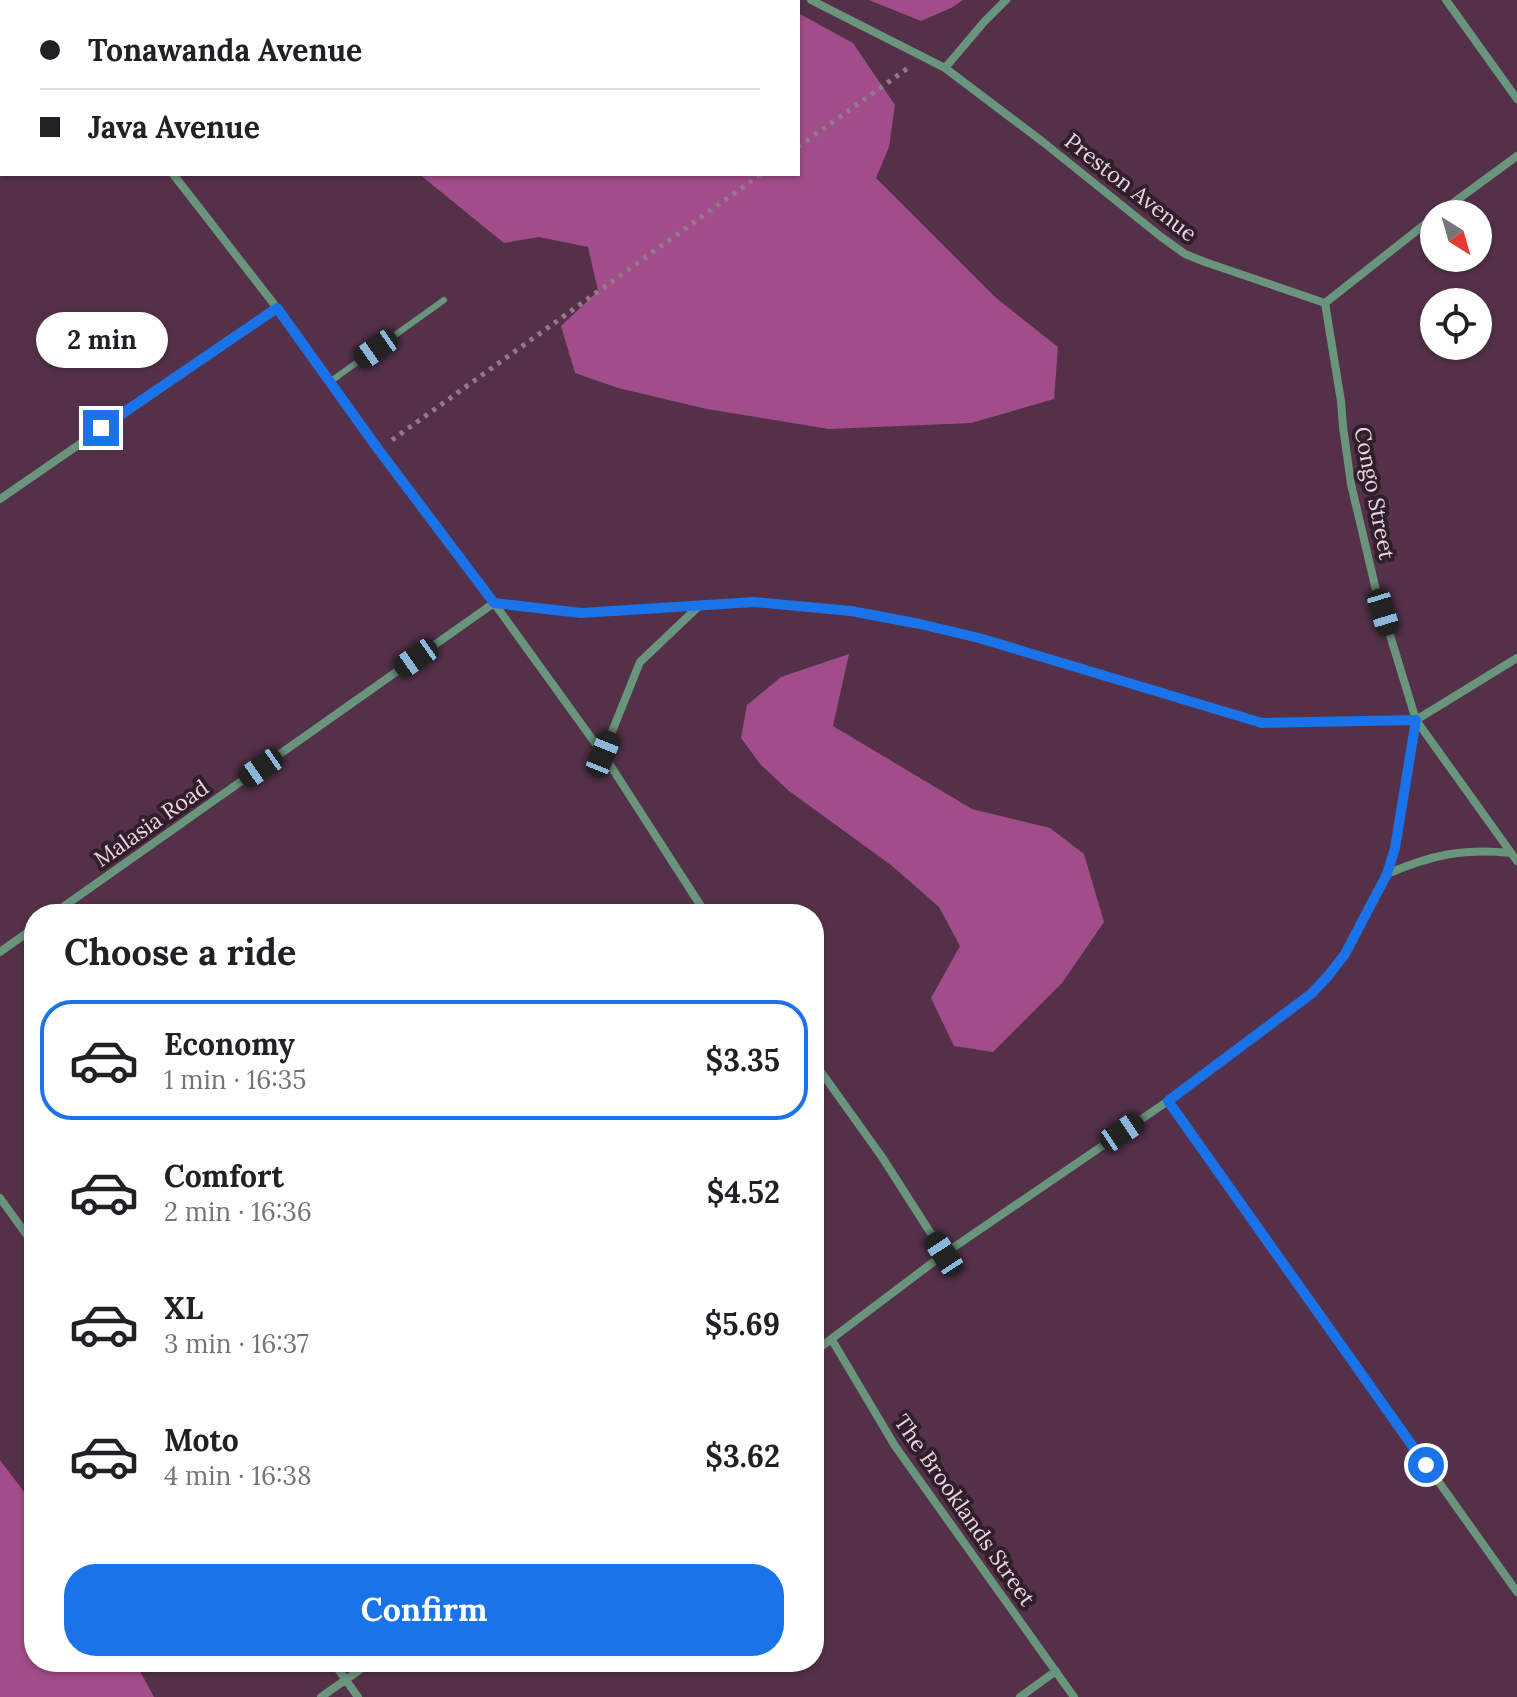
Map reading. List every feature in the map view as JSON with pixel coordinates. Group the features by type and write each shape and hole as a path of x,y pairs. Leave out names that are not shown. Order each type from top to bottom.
{"street":[{"name":"Preston Avenue","path":"811,0 945,68 1185,254 1325,303"},
{"path":"945,68 1006,0"},
{"path":"1446,0 1517,99"},
{"path":"1457,200 1517,156"},
{"path":"175,176 277,308 603,754 700,904"},
{"path":"1325,303 1420,228"},
{"name":"Congo Street","path":"824,1345 944,1254 1168,1101 1311,994 1345,954 1387,874 1395,848 1416,720 1375,586 1351,484 1325,303"},
{"path":"0,499 277,308"},
{"path":"494,603 581,613 754,602 851,611 979,638 1262,723 1416,720 1517,658"},
{"name":"Malasia Road","path":"67,904 494,603"},
{"path":"603,754 640,662 699,606"},
{"path":"1416,720 1514,857"},
{"path":"1387,874 1418,860 1458,851 1484,850 1514,857"},
{"path":"0,952 24,935"},
{"path":"824,1076 882,1157 944,1254"},
{"path":"1168,1101 1517,1592"},
{"path":"0,1198 24,1231"},
{"name":"The Brooklands Street","path":"832,1340 895,1446 1074,1697"},
{"path":"1020,1697 1056,1671"},
{"path":"340,1672 358,1697"},
{"path":"321,1697 356,1672"}],"lane":[{"path":"331,381 444,300"}],"path":[{"path":"800,146 923,57"},
{"path":"378,449 758,176"}],"shaded area":[{"path":"869,0 963,0 921,21"},
{"path":"800,14 853,43 895,105 889,147 876,178 995,297 1058,347 1054,399 971,423 829,429 707,409 618,388 575,373 561,326 598,291 588,247 539,237 504,243 421,176 800,176"},
{"path":"849,654 833,726 972,809 1050,828 1084,854 1104,922 1062,983 993,1052 954,1046 931,998 960,946 939,907 891,865 789,791 761,765 741,738 747,705 781,677"},
{"path":"0,1460 24,1492 24,1672 140,1672 154,1697 0,1697"}],"route":[{"path":"101,428 277,308 494,603 581,613 754,602 851,611 979,638 1262,723 1416,720 1395,848 1387,874 1345,954 1311,994 1168,1101 1426,1465"}]}
